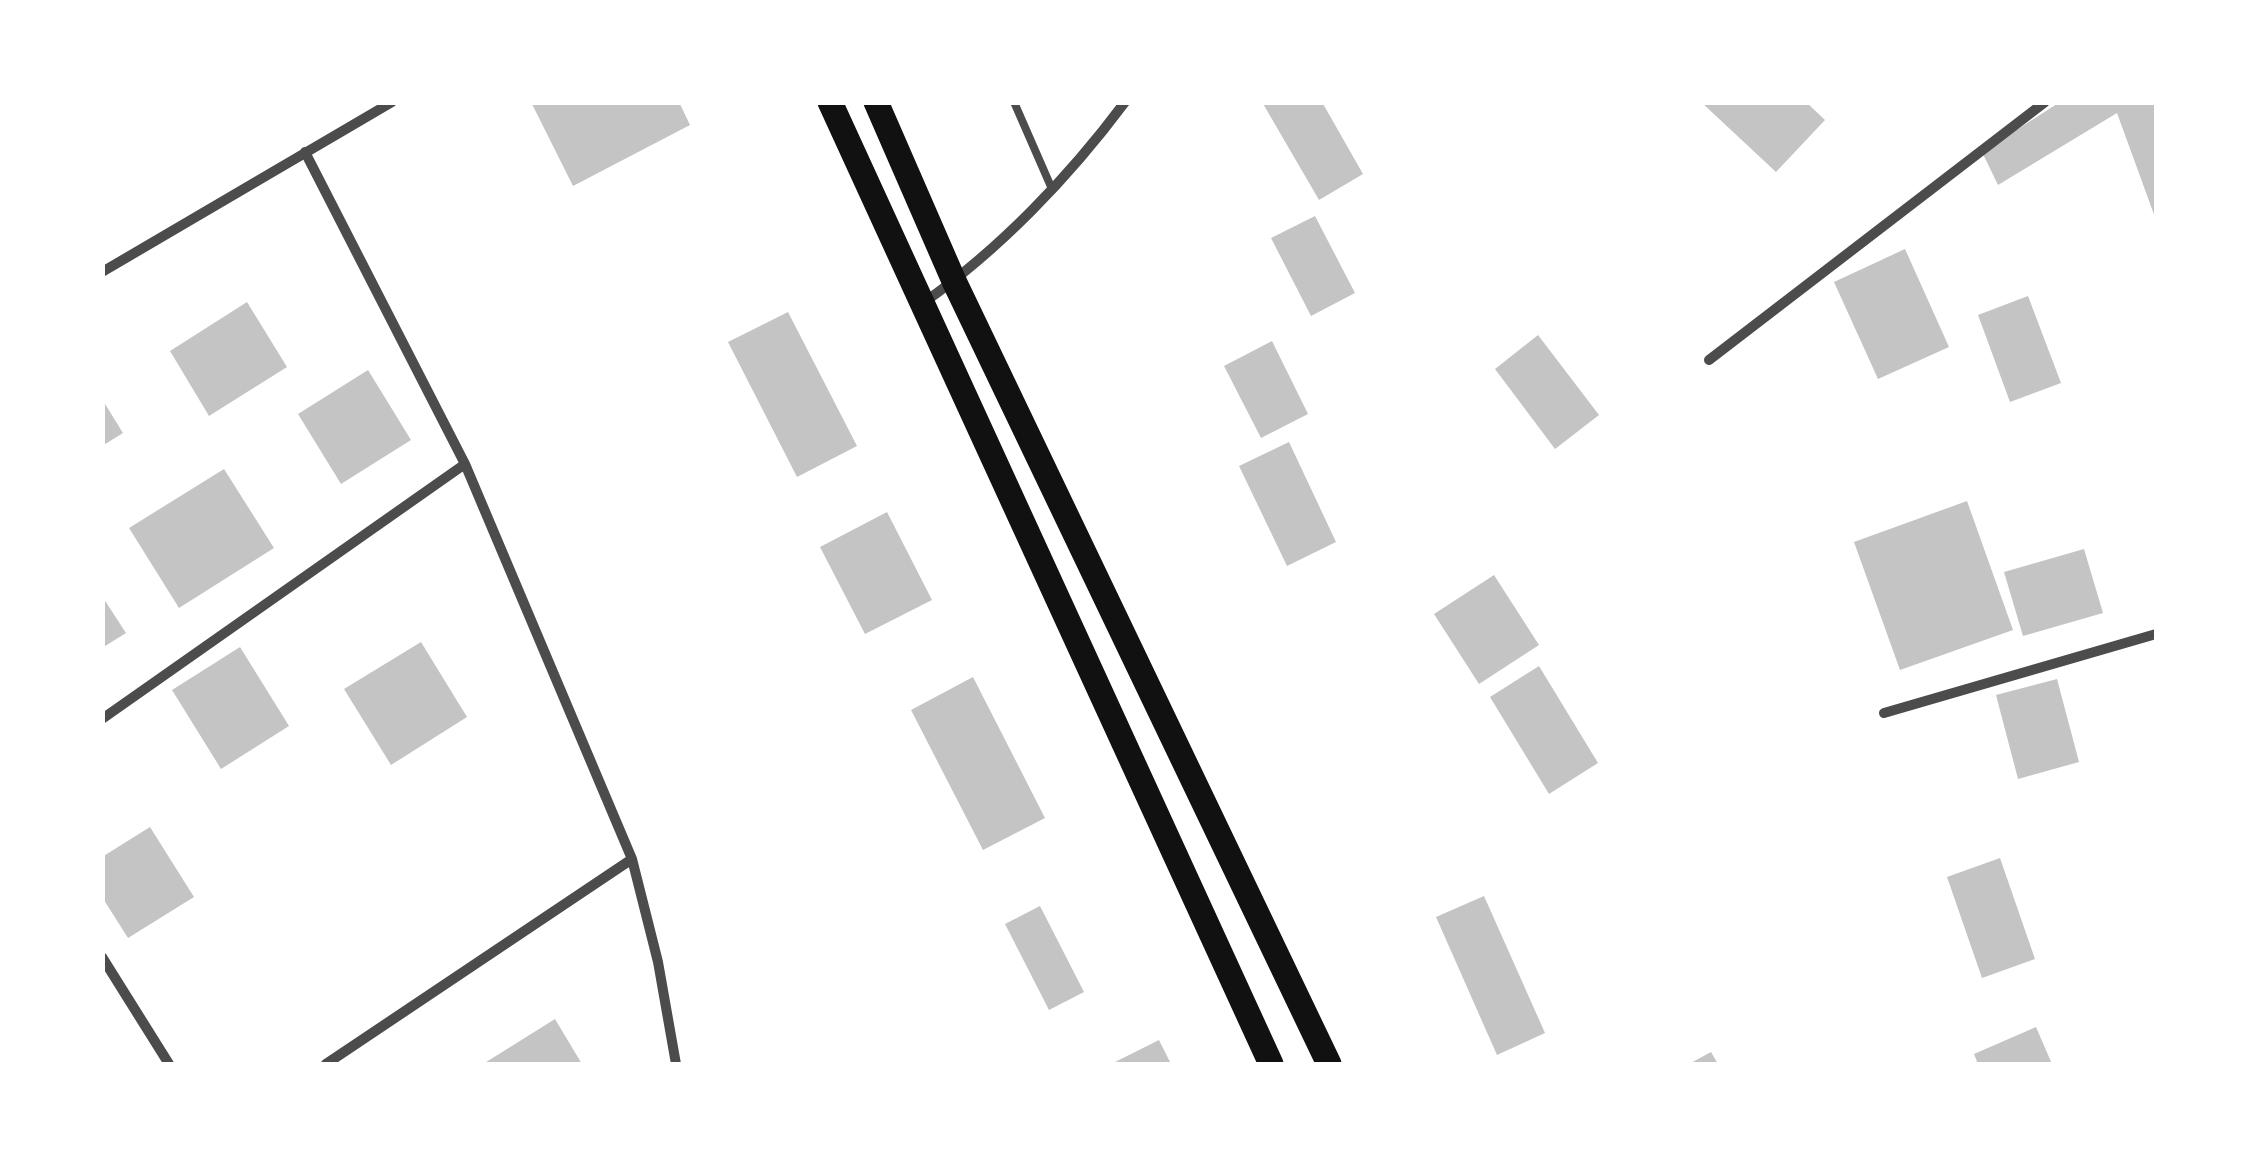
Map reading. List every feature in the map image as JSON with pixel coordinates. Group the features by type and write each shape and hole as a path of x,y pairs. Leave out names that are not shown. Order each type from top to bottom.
{"main road":[{"path":"830,102 1271,1064"},
{"path":"876,102 954,281 1328,1064"}],"street":[{"path":"102,272 392,102"},
{"path":"922,304 954,281 1052,189 1126,102"},
{"path":"1709,360 2045,102"},
{"path":"305,152 465,464 632,860 658,962 676,1064"},
{"path":"102,720 465,464"},
{"path":"1884,713 2156,634"},
{"path":"326,1064 632,860"},
{"path":"102,957 169,1064"}],"lane":[{"path":"1014,102 1052,189"}],"building":[{"path":"531,102 679,102 690,125 573,186"},
{"path":"1262,102 1322,102 1363,174 1319,200"},
{"path":"1701,102 1806,102 1825,120 1776,172"},
{"path":"2060,102 2156,102 2156,220 2117,113 1998,185 1982,152"},
{"path":"1315,216 1355,293 1311,316 1271,238"},
{"path":"1905,249 1949,347 1878,379 1834,282"},
{"path":"2028,296 2061,383 2010,402 1978,315"},
{"path":"247,302 287,367 209,416 170,351"},
{"path":"788,312 857,446 797,477 728,342"},
{"path":"1538,335 1599,415 1555,449 1495,369"},
{"path":"1272,341 1308,414 1261,438 1224,366"},
{"path":"368,370 411,440 341,484 298,414"},
{"path":"102,399 123,433 102,446"},
{"path":"1289,442 1336,542 1287,566 1239,466"},
{"path":"224,469 274,548 179,608 129,528"},
{"path":"1967,501 2013,630 1900,670 1854,542"},
{"path":"887,512 932,600 865,634 820,547"},
{"path":"2084,549 2103,613 2023,636 2004,572"},
{"path":"1494,575 1539,645 1479,684 1434,614"},
{"path":"102,596 126,633 102,648"},
{"path":"421,642 467,717 391,765 344,689"},
{"path":"240,647 289,726 221,769 172,690"},
{"path":"1539,666 1598,763 1549,794 1490,697"},
{"path":"973,677 1045,818 983,850 911,710"},
{"path":"2057,679 2079,762 2018,779 1996,695"},
{"path":"150,827 194,897 128,938 102,897 102,857"},
{"path":"2000,858 2035,959 1982,978 1947,877"},
{"path":"1484,896 1545,1033 1497,1055 1436,917"},
{"path":"1040,906 1084,992 1049,1010 1005,924"},
{"path":"555,1019 582,1064 483,1064"},
{"path":"2036,1027 2052,1064 1978,1064 1974,1054"},
{"path":"1159,1040 1171,1064 1111,1064"},
{"path":"1711,1052 1718,1064 1689,1064"}]}
